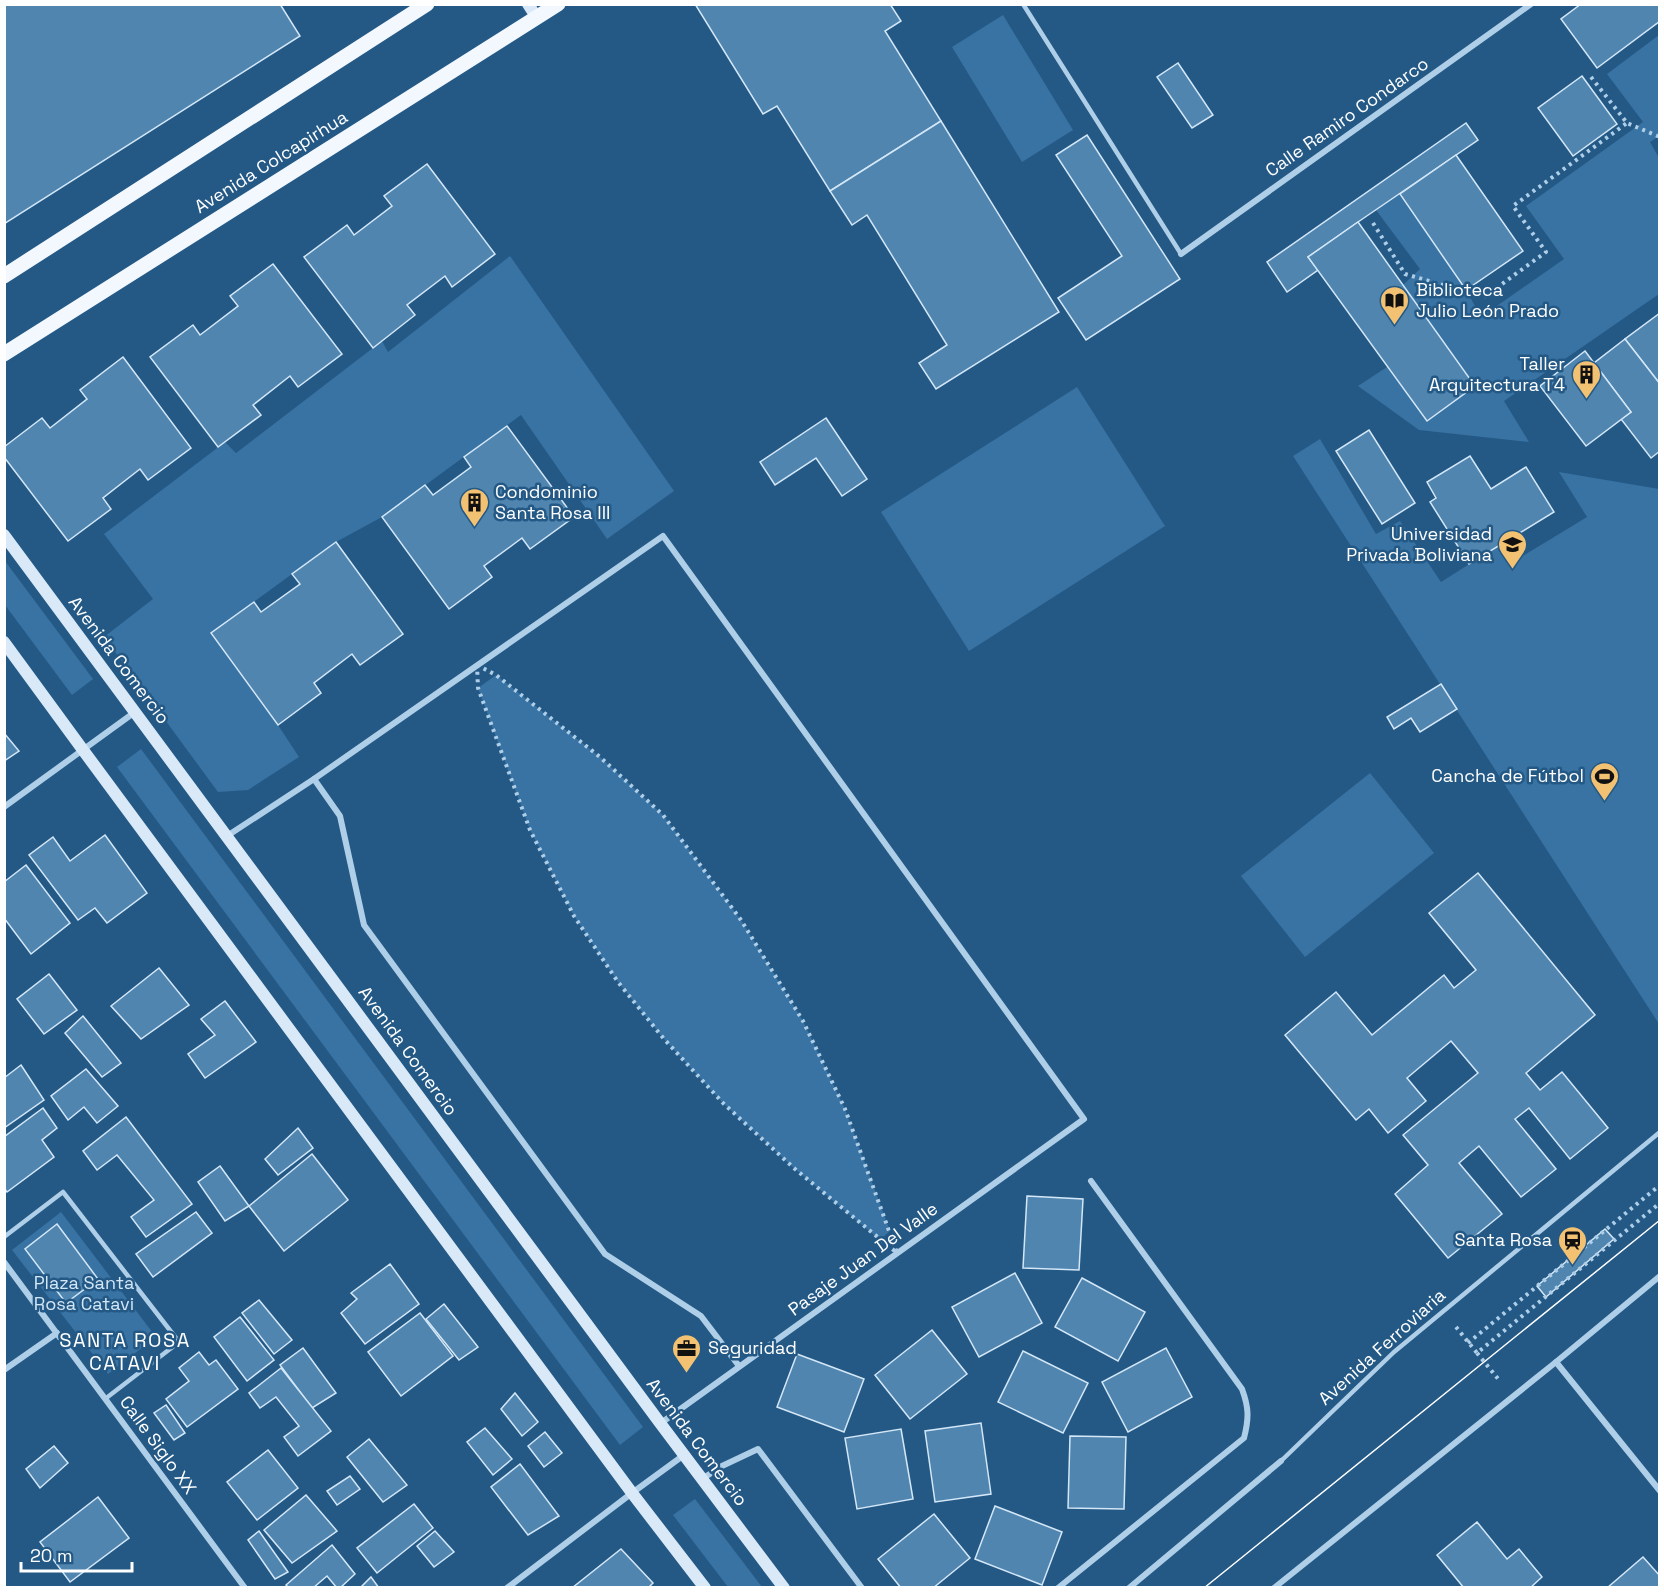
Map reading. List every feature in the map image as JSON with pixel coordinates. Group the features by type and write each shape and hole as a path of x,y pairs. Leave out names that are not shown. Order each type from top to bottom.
{"main road":[{"path":"4,276 427,4"},
{"name":"Avenida Colcapirhua","path":"4,354 558,4"}],"street":[{"path":"528,4 537,18"},
{"name":"Calle Ramiro Condarco","path":"1181,254 1531,4"},
{"name":"Avenida Comercio","path":"4,535 660,1423 784,1587"},
{"name":"Pasaje Juan Del Valle","path":"477,665 663,536 1084,1119 660,1423"},
{"path":"4,642 632,1493 705,1587"},
{"path":"227,836 477,665"},
{"path":"4,807 136,712"},
{"path":"314,778 340,816 364,925 605,1254 701,1316 739,1366"},
{"path":"1059,1587 1244,1438 1248,1420 1247,1404 1242,1389 1091,1182"},
{"name":"Calle Siglo XX","path":"4,1262 245,1587"},
{"path":"1274,1587 1556,1362 1659,1276"},
{"path":"4,1370 57,1333"},
{"path":"1556,1362 1659,1491"},
{"path":"702,1479 722,1466 758,1449 862,1587"},
{"path":"507,1587 684,1455"},
{"name":"Avenida Ferroviaria","path":"1129,1587 1281,1461"}],"lane":[{"path":"1023,4 1181,254"},
{"name":"Avenida Ferroviaria","path":"1281,1461 1394,1352 1659,1132"},
{"path":"4,1237 63,1192 179,1342 105,1399"}],"path":[{"path":"1592,77 1627,123 1659,137"},
{"path":"1373,223 1405,274 1484,297 1546,252 1513,206 1627,123"},
{"path":"477,665 496,675 600,757 663,815 741,920 803,1021 845,1109 897,1253 795,1169 724,1104 664,1039 618,982 574,916 530,830 477,688 477,665"},
{"path":"1512,1397 1468,1343 1659,1185"},
{"path":"1477,1353 1659,1203"}],"green space":[{"path":"1003,15 1073,130 1022,162 952,47"},
{"path":"1659,35 1659,136 1650,142 1659,158 1659,294 1504,401 1529,442 1419,430 1358,386 1387,367 1427,421 1475,385 1403,285 1420,269 1376,210 1400,194 1475,306 1491,310 1564,259 1526,206 1643,122 1607,74"},
{"path":"510,256 674,491 607,539 521,415 382,517 336,542 211,633 299,757 248,790 218,792 104,637 153,599 104,534 225,442 236,453 382,341 388,352"},
{"path":"1077,387 1165,526 969,651 881,512"},
{"name":"Cancha de Fútbol","path":"1320,439 1376,534 1400,521 1441,582 1501,544 1511,563 1587,517 1559,472 1659,489 1659,1024 1293,456"},
{"path":"5,561 93,679 72,695 5,605"},
{"path":"496,675 600,757 663,815 741,920 803,1021 845,1109 890,1231 880,1240 795,1169 724,1104 664,1039 618,982 574,916 530,830 478,688"},
{"path":"141,749 643,1427 620,1445 117,767"},
{"path":"1370,773 1434,853 1305,957 1241,876"},
{"name":"Plaza Santa Rosa Catavi","path":"61,1212 156,1337 108,1374 12,1250"},
{"path":"695,1499 762,1587 728,1587 673,1515"}],"building":[{"path":"4,4 280,4 300,36 4,224"},
{"path":"695,4 890,4 901,21 885,31 941,121 830,191 777,106 763,114"},
{"path":"1581,4 1660,4 1660,21 1597,68 1561,19"},
{"path":"1178,63 1213,115 1192,128 1157,77"},
{"path":"1582,76 1617,124 1573,156 1538,108"},
{"path":"941,121 1059,312 936,389 919,363 947,345 867,215 852,225 830,191"},
{"path":"1466,123 1478,140 1308,257 1318,270 1287,292 1267,262"},
{"path":"1087,135 1180,279 1086,340 1058,298 1122,256 1056,155"},
{"path":"1456,155 1523,251 1466,290 1400,194"},
{"path":"427,164 495,254 452,287 445,276 407,305 415,315 373,348 304,257 347,225 354,235 392,206 384,196"},
{"name":"Biblioteca Julio León Prado","path":"1358,222 1475,386 1427,421 1308,257"},
{"path":"273,264 342,354 298,387 290,376 253,405 261,415 218,447 150,357 193,325 200,335 238,306 230,296"},
{"path":"1660,313 1660,384 1625,339"},
{"path":"1625,339 1660,384 1660,451 1651,458 1621,419 1631,412 1594,363"},
{"name":"Taller Arquitectura T4","path":"1585,351 1631,412 1586,446 1540,386"},
{"path":"123,357 191,448 148,480 140,469 103,498 111,509 68,541 4,457 4,447 42,418 50,428 87,399 80,390"},
{"path":"826,418 867,479 842,496 816,458 775,485 760,462"},
{"name":"Condominio Santa Rosa III","path":"507,426 574,517 530,549 522,538 484,566 492,577 449,609 382,517 425,485 433,495 471,467 464,457"},
{"path":"1369,430 1415,503 1382,524 1336,451"},
{"path":"1470,456 1491,489 1526,467 1554,512 1469,564 1430,502 1436,498 1427,482"},
{"path":"336,542 403,634 360,665 352,654 314,683 321,693 278,725 211,633 254,602 261,612 300,584 292,574"},
{"path":"1441,684 1457,709 1420,732 1411,718 1394,729 1387,717"},
{"path":"4,733 19,751 4,761"},
{"path":"105,835 147,893 107,923 95,908 78,920 29,855 53,837 70,861"},
{"path":"26,865 70,923 31,954 4,918 4,882"},
{"path":"1478,873 1595,1015 1526,1073 1540,1090 1562,1072 1608,1128 1570,1159 1529,1108 1515,1119 1556,1169 1521,1197 1479,1146 1459,1163 1502,1214 1448,1258 1395,1194 1428,1165 1403,1135 1478,1073 1451,1041 1407,1078 1426,1101 1388,1133 1369,1109 1356,1120 1285,1035 1336,992 1372,1035 1444,975 1454,988 1476,970 1429,913"},
{"path":"159,968 189,1005 141,1039 111,1006"},
{"path":"49,974 77,1010 44,1034 17,999"},
{"path":"225,1001 256,1042 205,1078 188,1054 215,1035 201,1019"},
{"path":"83,1016 121,1063 102,1077 65,1033"},
{"path":"21,1065 44,1100 4,1128 4,1078"},
{"path":"86,1069 118,1106 97,1123 84,1107 68,1120 51,1096"},
{"path":"43,1108 57,1128 42,1140 54,1157 7,1192 4,1188 4,1137"},
{"path":"126,1117 192,1204 146,1237 131,1217 154,1200 117,1155 97,1170 83,1151"},
{"path":"298,1128 313,1148 278,1175 265,1159"},
{"path":"312,1154 348,1200 284,1251 249,1206"},
{"path":"220,1166 249,1206 225,1221 198,1182"},
{"path":"1027,1196 1083,1199 1079,1270 1023,1268"},
{"path":"196,1212 212,1233 153,1277 136,1254"},
{"path":"57,1224 98,1279 66,1303 25,1249"},
{"path":"1605,1229 1614,1239 1546,1297 1537,1286"},
{"path":"390,1264 419,1304 365,1344 341,1313 357,1299 351,1293"},
{"path":"1015,1273 1042,1323 979,1357 952,1307"},
{"path":"1082,1278 1145,1312 1118,1361 1055,1327"},
{"path":"259,1300 292,1340 274,1354 242,1313"},
{"path":"444,1304 478,1347 459,1360 426,1319"},
{"path":"420,1313 453,1356 401,1396 368,1352"},
{"path":"240,1317 274,1360 247,1381 214,1337"},
{"path":"932,1330 967,1374 910,1419 875,1375"},
{"path":"303,1348 336,1393 312,1408 280,1365"},
{"path":"1166,1348 1192,1397 1128,1432 1102,1382"},
{"path":"1023,1351 1088,1383 1063,1433 998,1402"},
{"path":"199,1352 209,1365 216,1360 238,1389 187,1427 166,1399 189,1381 179,1368"},
{"path":"797,1354 864,1379 844,1432 777,1407"},
{"path":"281,1368 331,1431 298,1456 284,1437 299,1426 276,1397 260,1408 249,1393"},
{"path":"515,1393 538,1422 522,1436 501,1409"},
{"path":"166,1405 185,1433 174,1440 154,1413"},
{"path":"981,1423 991,1494 935,1502 925,1431"},
{"path":"485,1428 512,1459 493,1475 467,1442"},
{"path":"901,1429 913,1499 857,1509 845,1438"},
{"path":"545,1432 562,1453 544,1467 528,1446"},
{"path":"1070,1436 1126,1437 1124,1509 1068,1508"},
{"path":"369,1439 407,1485 383,1502 347,1457"},
{"path":"54,1446 68,1463 40,1488 26,1469"},
{"path":"268,1450 298,1488 257,1520 227,1482"},
{"path":"520,1464 559,1516 528,1535 491,1487"},
{"path":"350,1476 360,1489 337,1505 327,1491"},
{"path":"306,1495 337,1531 292,1563 264,1530"},
{"path":"98,1497 129,1538 70,1582 40,1542"},
{"path":"414,1504 433,1528 377,1573 357,1548"},
{"path":"995,1506 1062,1532 1042,1585 975,1559"},
{"path":"934,1514 970,1558 933,1588 901,1588 878,1559"},
{"path":"1477,1522 1507,1559 1519,1549 1542,1577 1530,1588 1464,1588 1437,1555"},
{"path":"259,1531 288,1572 275,1579 248,1540"},
{"path":"435,1531 454,1552 434,1567 417,1546"},
{"path":"332,1545 355,1574 340,1588 337,1588 327,1576 313,1588 289,1588 286,1585"},
{"path":"621,1549 653,1583 648,1588 572,1588"},
{"path":"1643,1557 1660,1576 1660,1588 1607,1588"},
{"path":"371,1577 379,1588 360,1588"}],"tram line":[{"path":"1204,1588 1660,1220"}],"place":[{"name":"Biblioteca Julio León Prado","path":"1395,326"},
{"name":"Taller Arquitectura T4","path":"1586,400"},
{"name":"Condominio Santa Rosa III","path":"474,528"},
{"name":"Universidad Privada Boliviana","path":"1513,570"},
{"name":"Cancha de Fútbol","path":"1605,802"},
{"name":"Santa Rosa","path":"1573,1266"},
{"name":"Seguridad","path":"687,1374"}],"district":[{"name":"SANTA ROSA CATAVI","path":"125,1352"}]}
